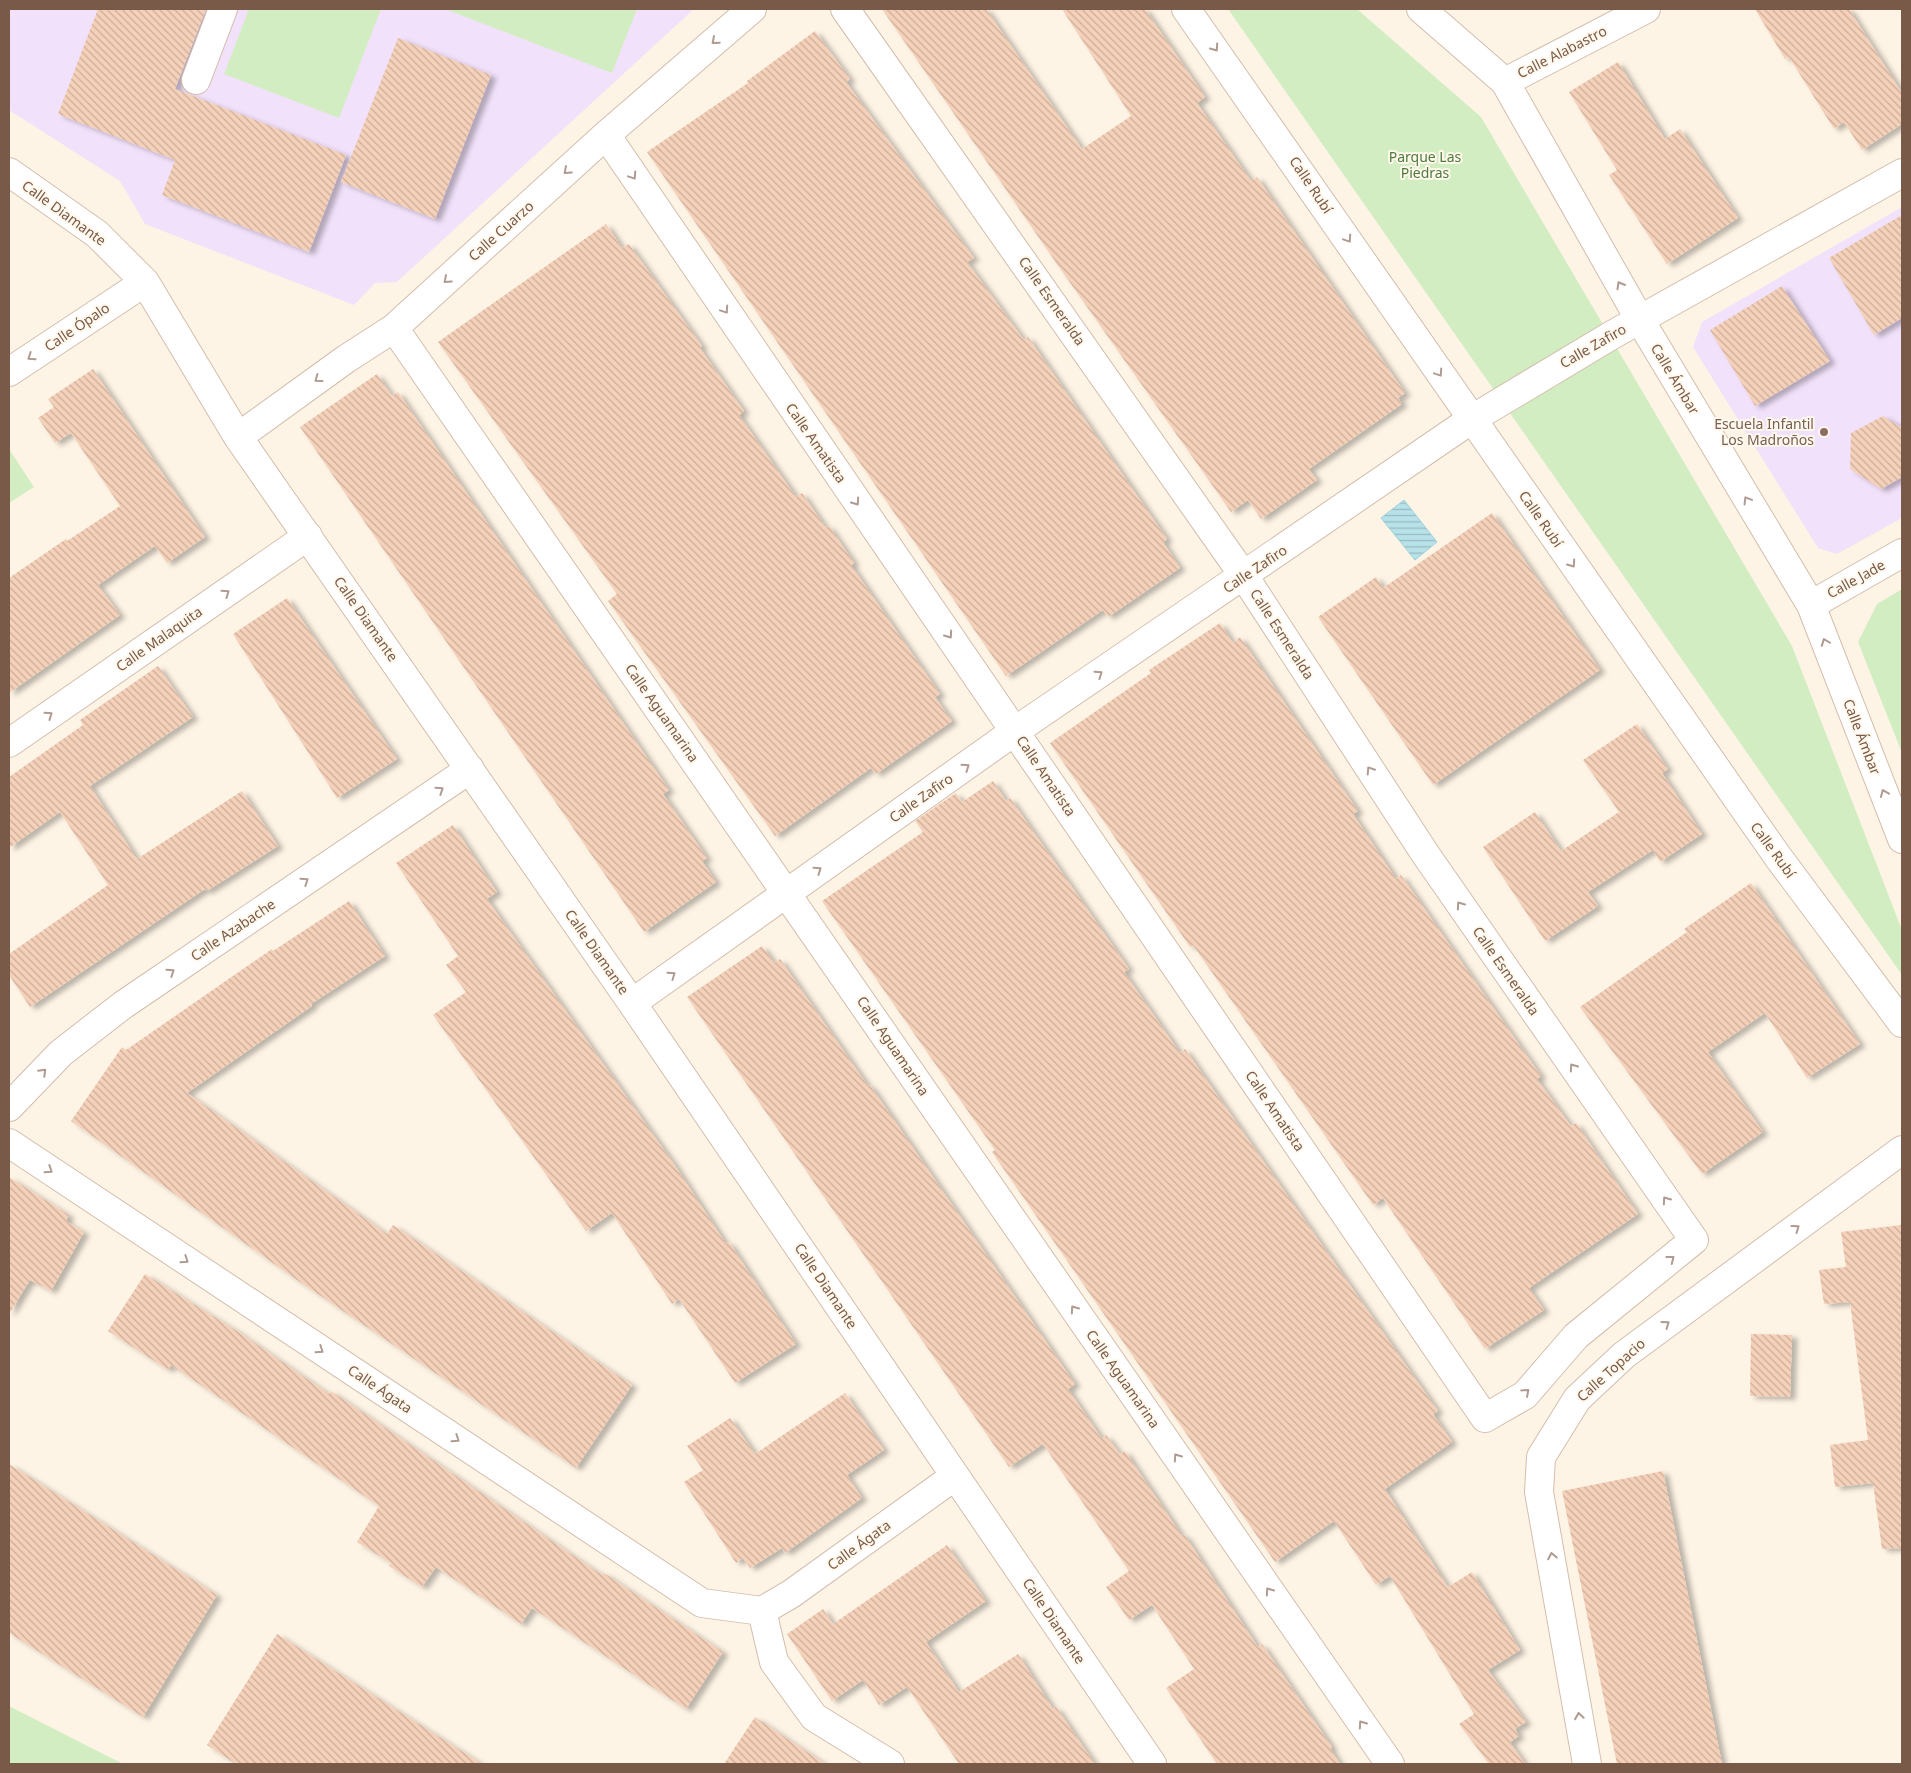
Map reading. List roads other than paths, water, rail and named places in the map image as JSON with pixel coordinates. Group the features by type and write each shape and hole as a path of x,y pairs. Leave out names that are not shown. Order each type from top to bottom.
{"street":[{"path":"196,80 223,9"},
{"name":"Calle Cuarzo","path":"238,437 346,359 394,328 606,135 752,9"},
{"name":"Calle Esmeralda","path":"845,9 1244,576 1426,855 1694,1240 1576,1336 1525,1395 1485,1418"},
{"name":"Calle Rubí","path":"1186,9 1778,857 1902,1023"},
{"name":"Calle Ámbar","path":"1421,9 1505,82 1640,320 1811,604 1902,839"},
{"name":"Calle Alabastro","path":"1505,82 1646,9"},
{"name":"Calle Amatista","path":"606,135 1485,1418"},
{"name":"Calle Diamante","path":"9,172 97,234 145,282 238,437 632,1003 1152,1764"},
{"name":"Calle Zafiro","path":"632,1003 1016,731 1472,420 1612,334 1902,173"},
{"name":"Calle Ópalo","path":"9,372 145,282"},
{"name":"Calle Aguamarina","path":"394,328 1390,1764"},
{"name":"Calle Malaquita","path":"9,743 308,536"},
{"name":"Calle Jade","path":"1811,604 1902,553"},
{"name":"Calle Azabache","path":"9,1106 61,1053 123,1004 470,769"},
{"name":"Calle Ágata","path":"9,1143 702,1603 762,1612 791,1594 955,1476"},
{"name":"Calle Topacio","path":"1587,1764 1539,1492 1541,1457 1577,1399 1624,1355 1902,1150"},
{"path":"762,1612 774,1662 814,1717 890,1764"}],"water":[{"path":"1404,500 1437,542 1415,560 1381,518"}],"place":[{"name":"Escuela Infantil Los Madroños","path":"1824,432"}],"park label":[{"name":"Parque Las Piedras","path":"1425,166"}]}
